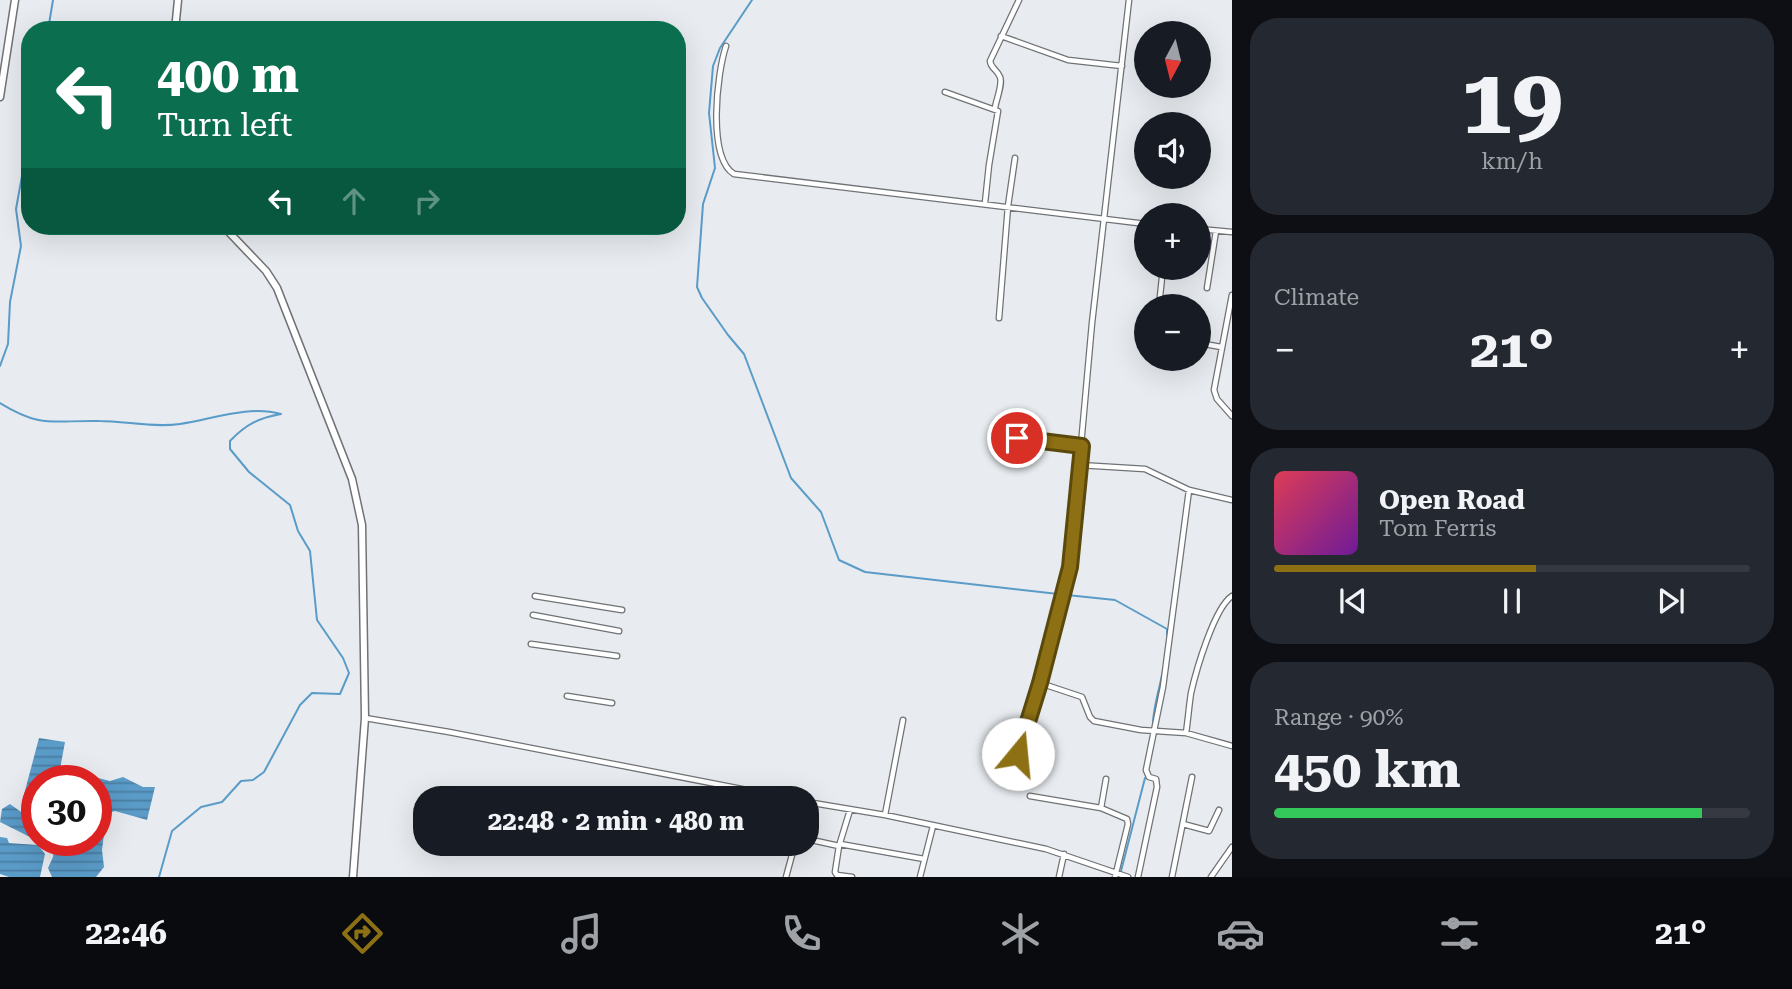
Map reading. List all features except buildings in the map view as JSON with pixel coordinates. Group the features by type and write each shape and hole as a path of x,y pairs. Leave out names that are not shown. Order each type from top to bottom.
{"street":[{"path":"0,97 15,0"},
{"path":"176,21 178,0"},
{"path":"995,108 1001,80 990,64 1018,0"},
{"path":"1018,754 1040,683 1070,567 1103,220 1129,0"},
{"path":"1001,36 1068,60 1122,66"},
{"path":"726,46 719,73 716,116 724,162 731,173 1134,223"},
{"path":"944,92 995,108 999,113 985,203"},
{"path":"999,318 1008,206 1015,158"},
{"path":"1211,230 1232,232"},
{"path":"1207,288 1216,231"},
{"path":"232,235 266,271 277,288 352,478 362,525 365,718 353,877"},
{"path":"1232,295 1214,390 1217,399 1232,416"},
{"path":"1211,345 1221,347"},
{"path":"1017,438 1082,446"},
{"path":"1079,465 1144,469 1189,490 1232,500"},
{"path":"1138,877 1157,787 1156,779 1149,777 1146,770 1163,687 1189,490"},
{"path":"535,596 622,610"},
{"path":"1186,733 1190,698 1200,663 1216,619 1232,596"},
{"path":"533,615 620,631"},
{"path":"531,644 617,656"},
{"path":"1040,683 1082,697 1092,720 1142,730 1186,733 1232,746"},
{"path":"567,696 612,703"},
{"path":"365,718 732,786"},
{"path":"885,815 903,720"},
{"path":"1172,877 1192,777"},
{"path":"1101,808 1106,779"},
{"path":"1030,796 1101,808 1116,812 1128,821 1115,875"},
{"path":"819,804 885,815 1064,854 1115,875 1128,877"},
{"path":"850,810 835,874 852,877"},
{"path":"1183,824 1209,831 1219,810"},
{"path":"920,877 933,826"},
{"path":"819,841 924,859"},
{"path":"1211,877 1232,847"},
{"path":"1059,877 1064,854"},
{"path":"786,877 792,856"}],"water":[{"path":"39,738 65,742 61,765 32,765"},
{"path":"123,777 143,787 155,787 147,820 112,812 112,780"},
{"path":"10,804 21,812 21,832 0,822 2,809"},
{"path":"0,837 7,838 9,843 21,844 21,856 45,856 40,877 9,877 0,874"},
{"path":"103,856 104,867 96,877 52,877 48,868 53,857"}],"waterway":[{"path":"50,21 53,0"},
{"path":"752,0 720,48 713,66 709,113 715,168 703,204 697,287 702,298 744,354 791,478 821,512 839,560 865,572 1058,594"},
{"path":"0,366 8,344 10,302 21,246 16,209 21,182"},
{"path":"0,403 38,420 109,421 149,425 180,424 244,412 281,414 247,426 230,441 230,449 249,472 290,505 298,531 310,551 317,620 343,658 349,673 340,694 312,693 300,705 264,772 253,780 241,781 222,802 201,807 172,831 159,877"},
{"path":"1067,595 1115,600 1167,629 1167,636"},
{"path":"1153,726 1164,666"},
{"path":"1121,871 1145,778"}],"route":[{"path":"1017,438 1082,446 1070,567 1040,683 1018,754"}]}
